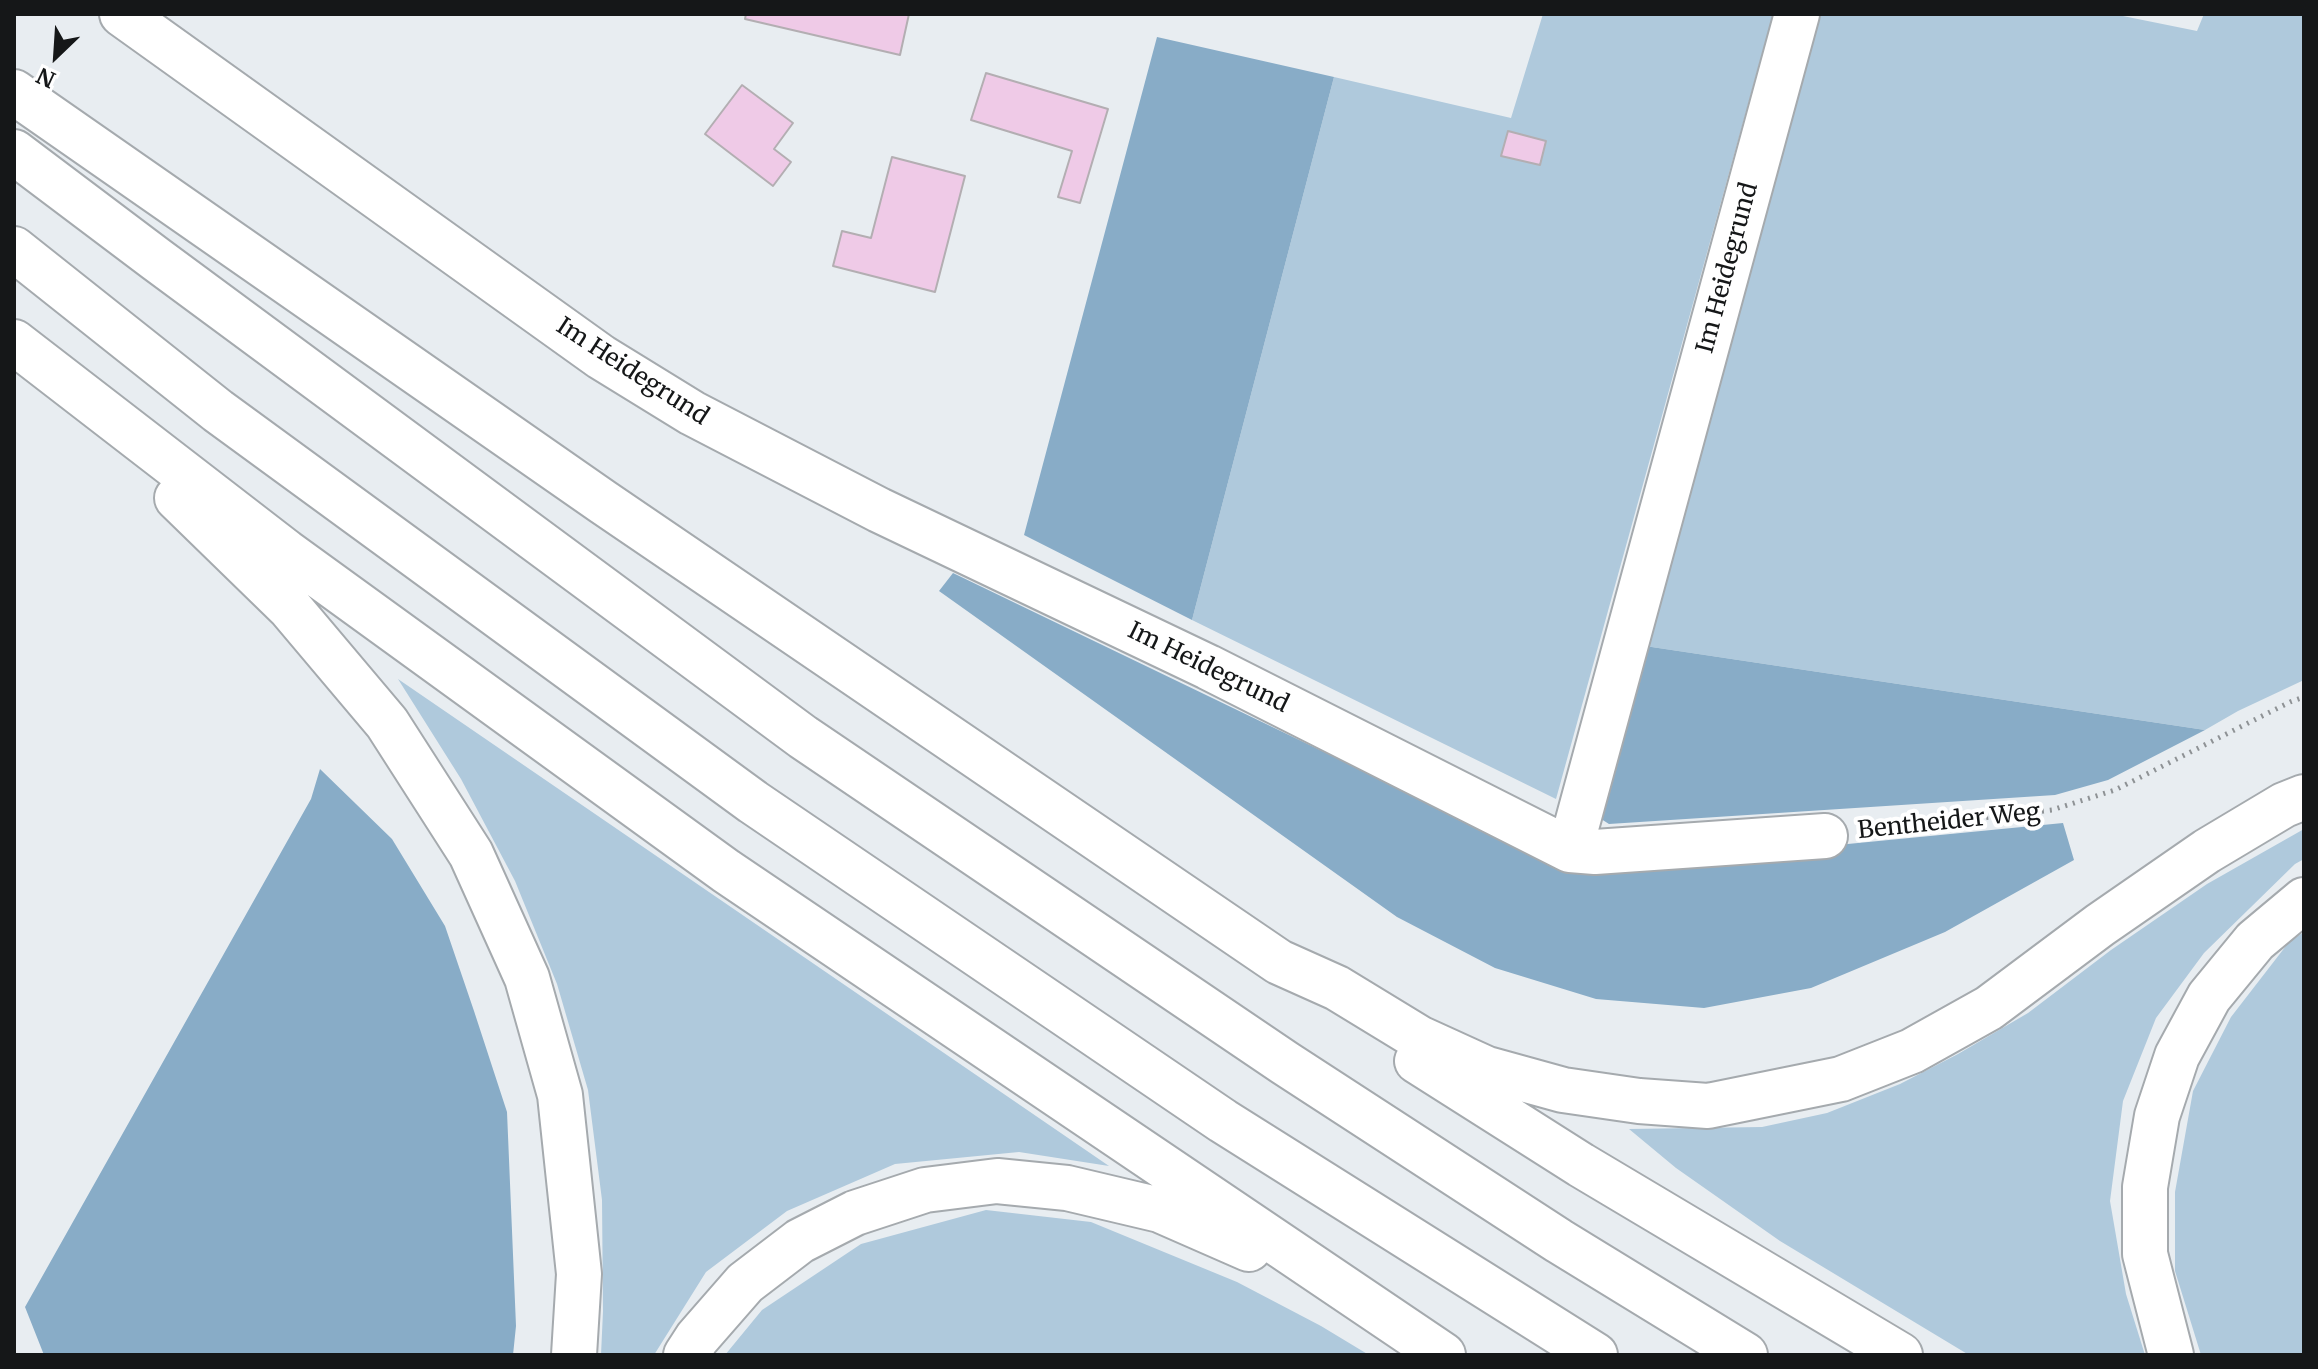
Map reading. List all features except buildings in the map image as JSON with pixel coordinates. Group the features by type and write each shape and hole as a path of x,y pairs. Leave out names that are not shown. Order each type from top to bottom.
{"main road":[{"name":"Im Heidegrund","path":"122,14 601,357 692,413 879,510 1208,667 1570,850 1797,14"},
{"path":"14,92 590,493 1279,962 1322,1002 1542,1141 1900,1355"},
{"path":"14,152 803,737 1298,1071 1559,1241 1745,1355"},
{"path":"14,249 218,411 753,802 1223,1121 1595,1355"},
{"path":"14,344 286,552 726,871 1443,1355"},
{"path":"14,344 290,608 387,723 471,854 527,978 560,1095 572,1185 579,1274 574,1355"},
{"path":"1279,962 1337,988 1419,1038 1487,1069 1563,1090 1639,1101 1708,1106 1841,1079 1912,1051 1989,1008 2100,925 2207,851 2284,805 2304,797"},
{"name":"Bentheider Weg","path":"1570,850 1595,852 1825,836"},
{"path":"2171,1355 2145,1254 2145,1187 2157,1116 2177,1056 2209,997 2255,941 2304,900"},
{"path":"686,1355 745,1283 800,1241 855,1213 925,1190 997,1181 1067,1188 1160,1210 1259,1254 1401,1329"}],"path":[{"name":"Bentheider Weg","path":"1825,836 2052,810 2115,790 2304,697"}],"shaded area":[{"path":"1543,14 1773,14 1556,799 1192,620 1334,77 1511,118"},
{"path":"1819,14 2113,14 2197,31 2204,14 2304,14 2304,680 2205,730 1645,646"},
{"path":"1157,37 1334,77 1192,620 1024,535"},
{"path":"953,573 1571,871 2063,823 2074,860 1945,932 1811,988 1704,1008 1596,999 1495,968 1397,917 939,591"},
{"path":"1645,646 2205,730 2108,780 2055,795 1609,824 1598,817"},
{"path":"398,679 1109,1166 1019,1152 895,1164 787,1211 706,1272 654,1355 601,1355 602,1200 588,1090 557,984 515,881 461,779"},
{"path":"320,769 392,839 445,926 474,1011 507,1112 516,1326 513,1355 44,1355 25,1307 311,799"},
{"path":"2304,829 2304,859 2295,864 2204,953 2156,1018 2123,1101 2110,1201 2126,1294 2145,1355 1969,1355 1780,1241 1676,1168 1629,1129 1762,1127 1827,1113 1900,1084 2028,1013 2111,950 2207,884"},
{"path":"2304,932 2304,1355 2201,1355 2175,1271 2175,1192 2193,1091 2231,1017 2289,942"},
{"path":"986,1210 1091,1222 1237,1282 1369,1355 725,1355 762,1310 861,1244"}]}
